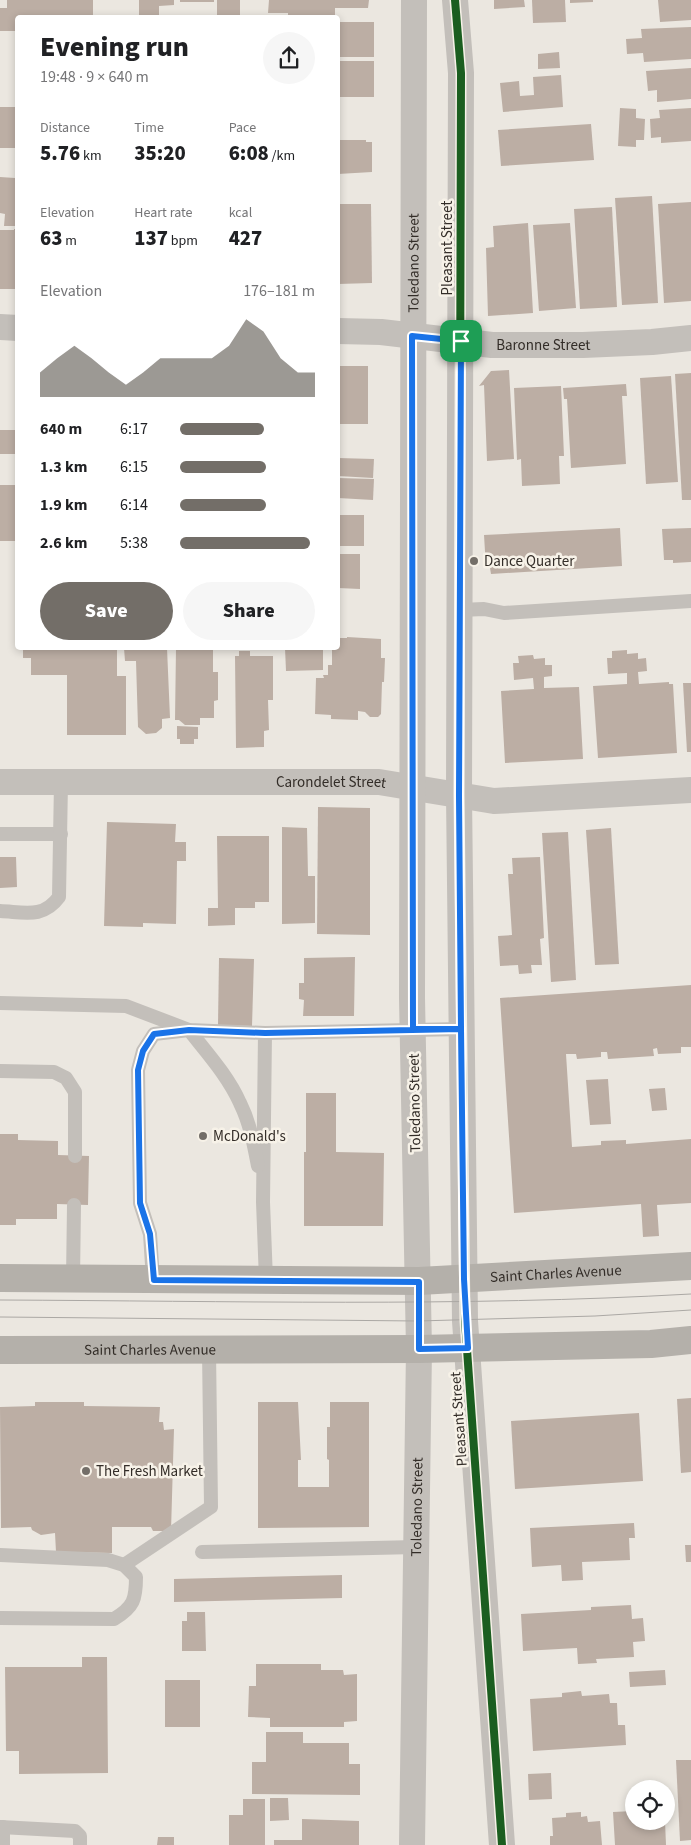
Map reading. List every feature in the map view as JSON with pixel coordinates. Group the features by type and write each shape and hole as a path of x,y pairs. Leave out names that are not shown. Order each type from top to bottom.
{"main road":[{"name":"Saint Charles Avenue","path":"0,1278 419,1282 691,1266"},
{"name":"Saint Charles Avenue","path":"0,1350 419,1349 651,1344 691,1340"}],"street":[{"name":"Toledano Street","path":"412,1845 419,1349 413,1029 412,788 414,0"},
{"name":"Pleasant Street","path":"455,0 461,73 459,796 464,1279 502,1845"},
{"path":"0,327 15,328"},
{"name":"Baronne Street","path":"340,331 381,332 492,345 584,345 691,338"},
{"name":"Carondelet Street","path":"0,782 379,782 494,801 691,790"}],"lane":[{"path":"460,610 484,609 504,613 691,601"},
{"path":"0,911 40,912 52,906 59,897 61,782"},
{"path":"0,834 61,834"},
{"path":"0,1003 126,1006 189,1030 218,1067 240,1102 252,1135 264,1202"},
{"path":"154,1280 150,1234 140,1203 138,1070 143,1051 154,1034 189,1030 265,1033 461,1029"},
{"path":"265,1033 264,1202 266,1280"},
{"path":"0,1071 54,1072 66,1078 75,1092 76,1156"},
{"path":"73,1279 74,1205"},
{"path":"124,1565 211,1507 209,1350"},
{"path":"202,1552 416,1547"},
{"path":"0,1555 108,1560 124,1565 136,1577 136,1596 126,1612 114,1619 0,1618"},
{"path":"3,1845 1,1827 75,1830 80,1836 80,1845"}],"building":[{"path":"7,0 93,0 93,15 15,15 15,31 0,31 0,8 7,8"},
{"path":"139,0 174,0 174,5 159,6 159,15 139,15"},
{"path":"180,0 214,0 214,2 180,2"},
{"path":"217,0 240,0 240,15 217,15"},
{"path":"269,0 369,0 368,8 335,8 335,15 268,13"},
{"path":"494,0 524,0 525,7 494,9"},
{"path":"532,0 565,0 566,22 533,23"},
{"path":"570,0 593,0 593,2 570,3"},
{"path":"658,0 691,0 691,20 660,22"},
{"path":"340,22 374,22 374,57 340,57"},
{"path":"691,27 691,59 644,62 643,53 627,54 626,39 642,38 641,29"},
{"path":"559,52 560,68 538,69 538,54"},
{"path":"340,61 374,61 374,97 340,97"},
{"path":"691,68 691,99 657,102 657,90 648,91 646,71"},
{"path":"561,75 563,107 503,112 500,83 519,81 520,96 534,95 533,77"},
{"path":"0,107 15,107 15,148 0,148"},
{"path":"620,108 636,109 636,118 645,119 644,140 636,140 636,147 618,146"},
{"path":"691,108 691,141 661,143 661,137 651,138 650,119 660,118 659,110"},
{"path":"591,124 594,160 501,166 498,130"},
{"path":"340,140 366,140 366,142 372,142 372,172 340,174"},
{"path":"0,177 15,178 15,226 4,226 5,214 0,213"},
{"path":"652,196 658,303 622,305 615,198"},
{"path":"691,202 691,301 664,303 658,204"},
{"path":"340,204 371,204 372,283 340,284"},
{"path":"612,207 617,307 580,309 574,209"},
{"path":"528,223 533,313 488,316 486,248 494,247 493,226"},
{"path":"570,223 576,308 539,311 533,225"},
{"path":"0,230 14,230 15,289 0,289"},
{"path":"340,366 368,366 368,424 340,424"},
{"path":"509,370 514,459 487,461 484,385 479,386 491,371"},
{"path":"691,373 691,500 682,500 675,374"},
{"path":"671,376 678,482 646,484 640,378"},
{"path":"626,384 627,396 622,396 626,464 571,468 567,399 564,399 563,388"},
{"path":"561,386 564,456 559,456 560,484 522,486 521,459 517,460 514,388"},
{"path":"0,430 15,430 15,454 0,454"},
{"path":"340,458 374,459 373,478 340,476"},
{"path":"340,478 374,479 373,500 340,498"},
{"path":"0,485 15,485 15,541 0,541"},
{"path":"340,515 364,515 364,546 340,546"},
{"path":"620,528 622,566 491,574 490,568 486,568 484,535"},
{"path":"691,528 691,562 673,563 673,560 664,560 662,529"},
{"path":"340,554 360,554 360,589 340,588"},
{"path":"340,638 381,639 381,658 385,658 381,714 378,717 370,717 365,712 358,711 358,720 331,719 331,715 315,714 316,678 324,678 323,675 328,675 328,665 332,665 332,650 340,650"},
{"path":"23,650 117,650 117,676 126,676 126,735 67,735 67,675 31,675 31,658 23,658"},
{"path":"124,650 167,650 170,718 162,719 162,728 156,733 146,734 138,727 136,661 125,661"},
{"path":"176,650 213,650 213,672 218,672 218,700 214,701 214,718 200,718 200,725 185,725 179,720 175,720"},
{"path":"285,650 323,650 323,670 286,671"},
{"path":"627,650 627,654 638,653 638,659 646,658 647,671 638,672 639,684 669,682 669,684 673,684 677,753 598,758 593,686 627,684 627,673 608,674 607,658 612,658 612,651"},
{"path":"239,651 250,651 250,656 273,656 273,700 268,700 269,730 264,731 264,747 236,748 235,656 239,656"},
{"path":"533,655 534,659 545,658 545,665 552,665 552,676 544,677 544,688 579,687 583,759 505,763 501,691 534,689 533,678 514,680 513,663 519,663 518,656"},
{"path":"683,683 691,683 691,752 687,752"},
{"path":"177,726 198,727 198,739 194,739 194,744 180,744 180,739 177,739"},
{"path":"318,807 370,808 370,935 317,934"},
{"path":"107,822 176,824 175,842 186,842 186,861 177,861 176,924 143,923 143,927 104,926"},
{"path":"282,827 307,828 308,876 315,876 315,923 282,924"},
{"path":"611,828 619,964 595,965 586,830"},
{"path":"568,832 576,980 551,982 542,833"},
{"path":"217,836 269,836 269,902 255,902 255,908 235,908 235,925 208,926 208,908 218,908"},
{"path":"0,857 16,857 17,887 0,888"},
{"path":"540,857 544,938 540,939 542,965 531,965 532,973 519,974 518,965 500,966 498,936 512,935 508,874 513,874 512,858"},
{"path":"355,957 354,1016 303,1016 304,1000 299,999 299,983 304,983 304,958"},
{"path":"219,958 254,959 252,1026 218,1025"},
{"path":"691,985 691,1047 681,1047 681,1053 658,1054 657,1048 653,1049 654,1056 608,1059 607,1052 601,1052 601,1057 577,1059 576,1054 566,1054 572,1147 601,1145 601,1141 626,1140 626,1144 691,1139 691,1203 657,1205 659,1236 643,1237 641,1204 514,1213 500,998"},
{"path":"608,1079 611,1124 590,1125 586,1080"},
{"path":"665,1088 667,1110 652,1111 649,1089"},
{"path":"306,1093 336,1093 336,1152 384,1153 383,1226 304,1226"},
{"path":"0,1134 18,1134 18,1140 58,1141 58,1155 89,1156 88,1205 57,1204 57,1219 16,1219 16,1225 0,1225"},
{"path":"691,1398 691,1472 681,1473 677,1399"},
{"name":"The Fresh Market","path":"35,1402 84,1402 84,1406 160,1407 159,1422 163,1422 164,1430 174,1429 171,1531 153,1531 151,1527 112,1527 112,1553 56,1552 55,1533 41,1535 32,1530 31,1527 1,1528 0,1407 35,1406"},
{"path":"258,1402 298,1402 301,1460 298,1460 298,1487 329,1487 327,1427 330,1427 330,1402 369,1402 369,1527 258,1528"},
{"path":"639,1413 643,1481 515,1489 511,1421"},
{"path":"634,1523 635,1538 629,1538 630,1560 582,1562 583,1580 562,1581 561,1565 532,1567 530,1528"},
{"path":"685,1545 691,1545 691,1562 686,1562"},
{"path":"342,1575 342,1598 174,1602 174,1579"},
{"path":"631,1605 632,1619 643,1618 645,1641 633,1642 634,1657 596,1659 597,1663 578,1664 577,1648 523,1651 521,1614 591,1610 591,1607"},
{"path":"187,1612 205,1612 206,1651 182,1651 182,1621 187,1621"},
{"path":"82,1657 107,1657 108,1773 19,1774 19,1751 6,1751 5,1667 82,1667"},
{"path":"256,1664 321,1664 321,1670 343,1670 344,1675 357,1674 357,1721 344,1722 344,1727 270,1727 270,1718 248,1717 249,1686 256,1686"},
{"path":"665,1670 666,1685 630,1687 629,1672"},
{"path":"165,1680 200,1680 200,1727 165,1727"},
{"path":"581,1691 582,1696 609,1694 610,1703 617,1703 618,1725 625,1725 626,1745 533,1751 530,1699 562,1697 562,1693"},
{"path":"266,1732 303,1732 303,1743 349,1743 349,1764 360,1764 360,1795 252,1794 252,1762 266,1762"},
{"path":"676,1760 691,1760 691,1840 680,1841"},
{"path":"551,1773 552,1799 529,1800 528,1774"},
{"path":"270,1798 288,1798 289,1820 270,1821"},
{"path":"243,1799 265,1799 265,1845 229,1845 229,1815 243,1815"},
{"path":"625,1811 625,1830 665,1830 666,1845 615,1845 613,1812"},
{"path":"581,1812 581,1817 587,1816 588,1822 600,1821 602,1845 550,1845 550,1836 553,1836 552,1818 566,1817 566,1813"},
{"path":"302,1819 359,1821 359,1845 274,1845 274,1840 302,1840"},
{"path":"158,1837 174,1837 174,1845 157,1845"}],"tram line":[{"path":"0,1300 432,1302 518,1301 691,1294"},
{"path":"0,1317 418,1321 595,1316 691,1310"}],"cycle path":[{"path":"455,0 461,73 459,795 465,1321 502,1845"}],"place":[{"name":"Dance Quarter","path":"474,561"},
{"name":"McDonald's","path":"203,1136"},
{"name":"The Fresh Market","path":"86,1471"}],"route":[{"path":"461,341 412,336 413,1029 461,1029 464,1279 468,1348 419,1349 419,1282 154,1280 150,1234 140,1203 138,1070 143,1051 154,1034 189,1030 265,1033 461,1029 459,796 461,341"}]}
